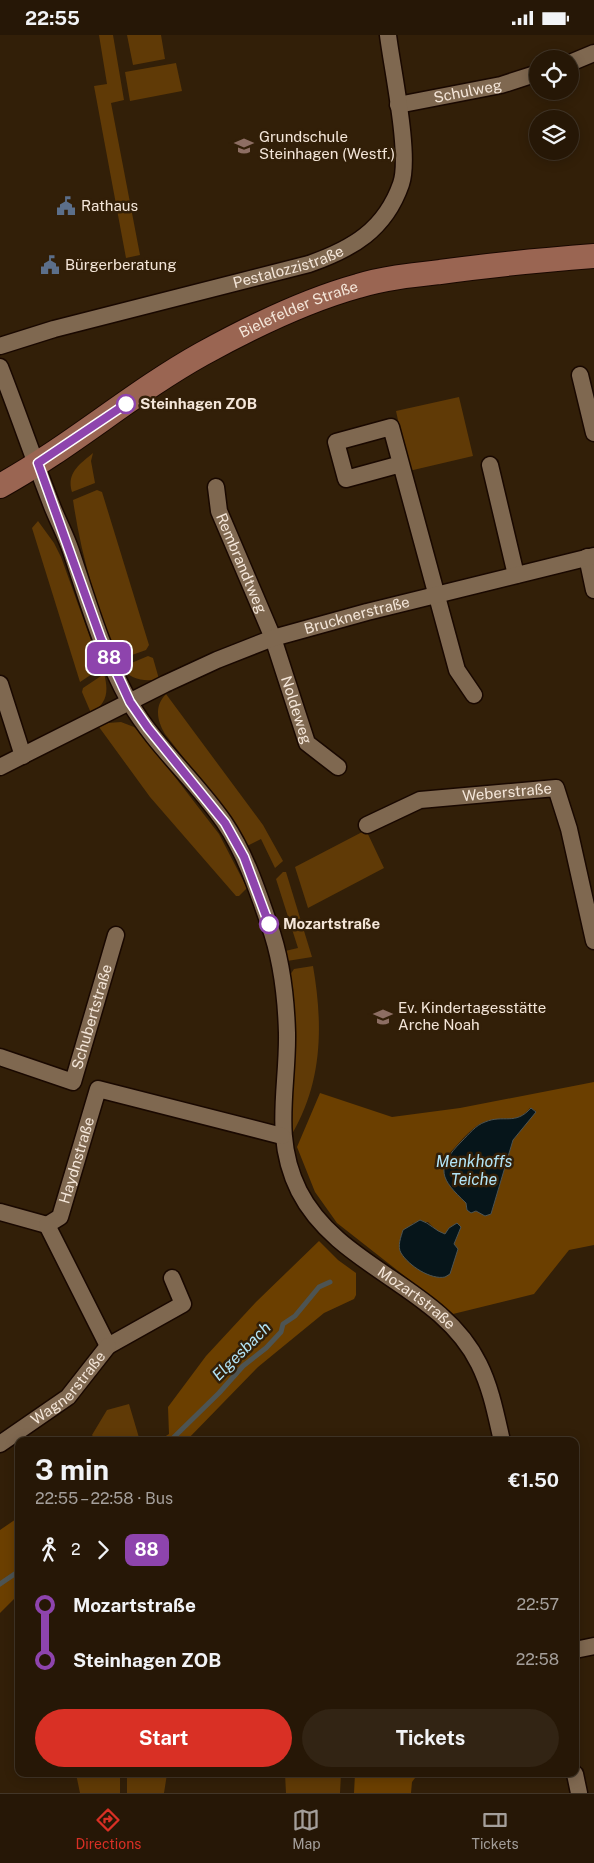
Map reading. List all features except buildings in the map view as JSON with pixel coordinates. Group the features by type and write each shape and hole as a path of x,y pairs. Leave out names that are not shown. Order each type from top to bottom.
{"main road":[{"name":"Bielefelder Straße","path":"0,486 38,463 202,353 276,317 336,293 360,285 420,274 503,264 594,257"}],"street":[{"name":"Pestalozzistraße","path":"0,346 54,329 309,264 348,249 371,232 402,183 403,152 388,35"},
{"path":"579,59 594,53"},
{"name":"Schulweg","path":"398,105 501,85 529,76"},
{"name":"Mozartstraße","path":"0,367 38,463 101,639 130,702 148,728 225,823 244,857 271,929 281,968 287,1033 282,1136 288,1163 299,1192 330,1233 423,1300 461,1337 479,1363 492,1398 501,1437"},
{"path":"580,375 594,433"},
{"path":"401,464 457,670 474,695"},
{"path":"490,465 516,575"},
{"name":"Rembrandtweg","path":"216,487 219,511 273,638"},
{"path":"590,557 594,590"},
{"name":"Brucknerstraße","path":"0,767 217,660 273,638 436,594 590,557"},
{"name":"Noldeweg","path":"273,638 307,743 338,767"},
{"path":"0,684 23,756"},
{"name":"Weberstraße","path":"368,825 420,800 556,787 569,829 594,941"},
{"name":"Schubertstraße","path":"0,1057 73,1082 116,935"},
{"name":"Haydnstraße","path":"47,1225 60,1217 98,1089 282,1136"},
{"path":"0,1212 47,1225 108,1347 183,1304 172,1278"},
{"name":"Wagnerstraße","path":"0,1444 68,1397 108,1347"},
{"path":"579,1649 594,1646"},
{"path":"576,1777 579,1793"}],"shaded area":[{"path":"99,35 113,35 124,100 111,103 140,255 126,258 94,86 107,84"},
{"path":"127,35 161,35 165,59 133,65"},
{"path":"176,63 182,91 130,101 125,72"},
{"path":"459,397 473,456 409,471 396,411"},
{"path":"93,453 91,461 95,483 72,492 71,479 75,469"},
{"path":"97,490 102,492 149,645 146,650 118,660 103,621 91,581 80,541 73,500"},
{"path":"38,521 54,543 61,557 101,668 80,682 32,528"},
{"path":"148,656 153,658 159,679 138,679 129,675 122,667"},
{"path":"104,674 105,696 100,706 91,713 82,692 83,688"},
{"path":"166,694 263,825 283,861 275,868 261,839 247,846 231,818 165,734 160,724 158,709"},
{"path":"121,722 134,727 141,733 219,834 247,888 239,896 236,896 150,797 99,727 108,723"},
{"path":"366,830 384,868 308,908 295,867"},
{"path":"283,872 286,872 312,957 287,961 285,951 298,948 276,879"},
{"path":"313,966 318,1009 318,1052 310,1094 292,1134 290,1134 290,975 294,969"},
{"path":"594,1082 594,1245 569,1250 534,1294 453,1314 337,1223 315,1192 297,1147 320,1093 392,1117 460,1108","holes":["530,1108 536,1111 513,1140 491,1214 467,1210 448,1155 481,1123 520,1117","428,1222 438,1232 455,1237 454,1244 457,1249 412,1223"]},
{"path":"319,1241 338,1260 356,1273 356,1295 354,1299 324,1313 258,1367 190,1437 164,1437 169,1434 168,1407 206,1356 256,1302"},
{"path":"129,1404 139,1437 93,1437 92,1435 107,1410"},
{"path":"15,1520 15,1598 0,1613 0,1530"},
{"path":"77,1777 120,1777 120,1793 80,1793"},
{"path":"127,1777 167,1777 164,1793 127,1793"},
{"path":"285,1777 341,1777 340,1793 286,1793"},
{"path":"355,1777 416,1777 412,1782 411,1793 354,1793"}],"water":[{"name":"Menkhoffs Teiche","path":"531,1108 536,1112 513,1140 491,1214 485,1216 476,1211 471,1213 467,1210 466,1203 446,1180 444,1167 447,1159 479,1125 492,1120 520,1117"},
{"path":"420,1220 445,1234 449,1228 457,1223 461,1227 454,1244 458,1249 450,1274 445,1277 433,1276 421,1271 409,1263 401,1253 399,1244 403,1230"}],"waterway":[{"name":"Elgesbach","path":"174,1437 219,1393 243,1366 266,1348 281,1332 283,1324 295,1316 319,1287 330,1282"},
{"name":"Elgesbach","path":"0,1584 15,1574"}],"bus line":[{"name":"88","path":"126,404 38,463 101,639 130,702 148,728 225,823 244,857 269,924"}],"place":[{"name":"Grundschule Steinhagen (Westf.)","path":"244,146"},
{"name":"Rathaus","path":"66,206"},
{"name":"Bürgerberatung","path":"50,265"},
{"name":"Steinhagen ZOB","path":"126,404"},
{"name":"Mozartstraße","path":"269,924"},
{"name":"Ev. Kindertagesstätte Arche Noah","path":"383,1017"}]}
